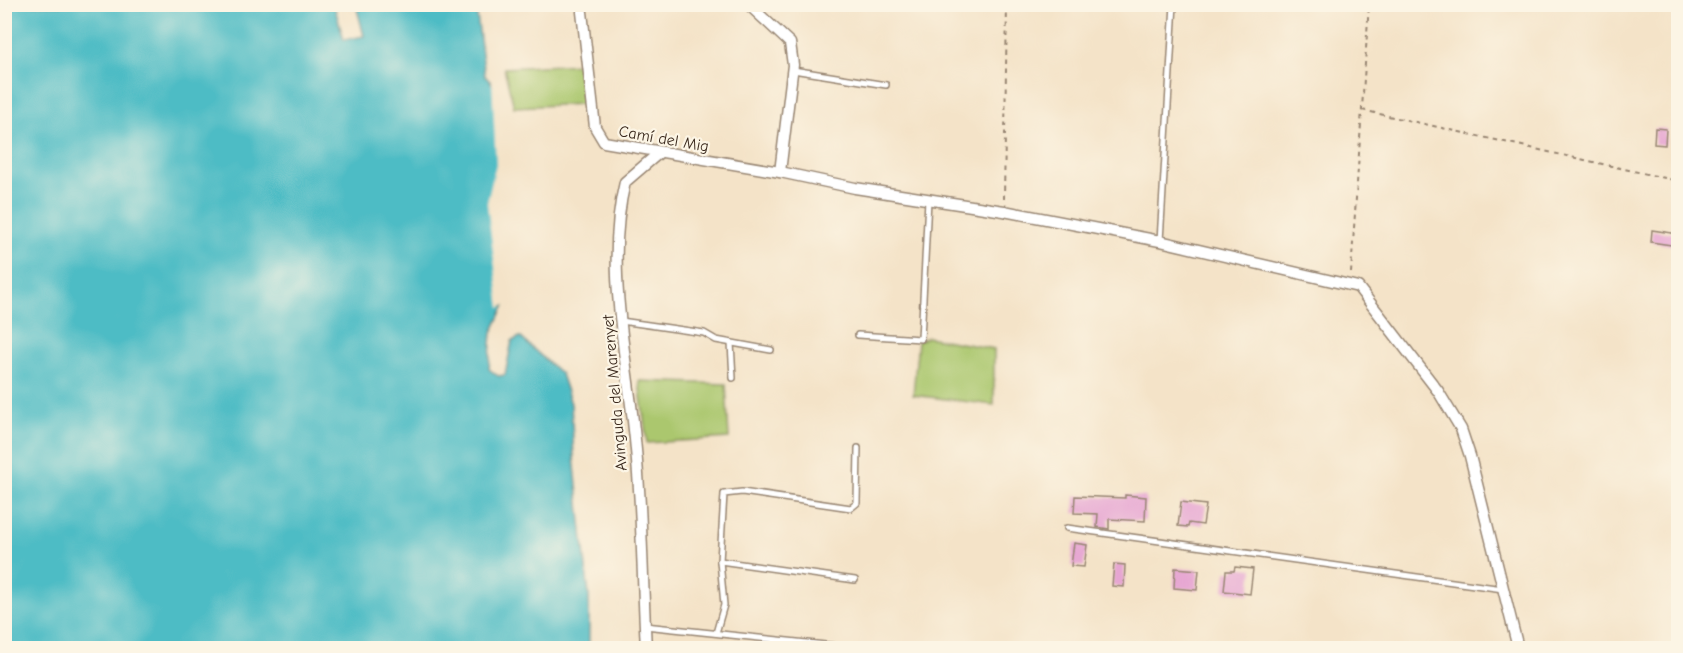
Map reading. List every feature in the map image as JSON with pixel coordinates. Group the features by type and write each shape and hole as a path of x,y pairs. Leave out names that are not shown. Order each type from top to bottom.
{"street":[{"path":"748,4 790,43 793,70 780,172"},
{"name":"Camí del Mig","path":"582,12 595,127 604,142 780,172 855,188 1004,211 1160,241 1350,285"},
{"name":"Avinguda del Marenyet","path":"646,648 633,422 622,348 615,232 625,182 660,152"},
{"path":"1350,285 1358,287 1438,391 1461,429 1470,456 1518,648"}],"lane":[{"path":"1160,241 1174,4"},
{"path":"793,70 885,86"},
{"path":"858,335 921,339 928,198"},
{"path":"621,321 704,333 731,343 771,350"},
{"path":"731,343 733,378"},
{"path":"716,633 724,605 720,561 724,494 742,492 851,508 857,503 858,448"},
{"path":"1067,528 1503,589"},
{"path":"720,561 855,579"},
{"path":"645,626 854,648"}],"path":[{"path":"1004,211 1006,4"},
{"path":"1350,285 1369,4"},
{"path":"1362,110 1678,181"}],"green space":[{"path":"580,64 583,104 514,107 504,68"},
{"path":"927,337 994,349 994,405 913,395 918,341"},
{"path":"639,381 726,384 729,438 647,443"}],"water":[{"path":"472,4 476,8 485,76 501,93 507,169 492,203 506,303 492,333 489,369 498,376 505,375 512,341 520,337 561,374 571,404 574,457 589,596 589,648 5,648 4,5 334,5 344,40 364,36 356,5"}],"pier":[{"path":"492,79 503,91 508,151 508,174 495,204 509,303 500,308 487,203 496,164"}],"building":[{"path":"1655,128 1666,129 1665,145 1654,144"},
{"path":"1652,230 1678,234 1678,246 1651,242"},
{"path":"1125,495 1146,497 1145,521 1109,519 1109,529 1097,527 1098,514 1074,513 1075,496 1125,498"},
{"path":"1181,502 1206,505 1203,525 1189,523 1188,527 1178,526"},
{"path":"1074,543 1087,545 1084,567 1071,566"},
{"path":"1114,564 1125,565 1124,587 1112,586"},
{"path":"1235,567 1253,569 1250,594 1224,591 1226,571 1234,571"},
{"path":"1175,568 1199,570 1197,590 1174,588"}]}
